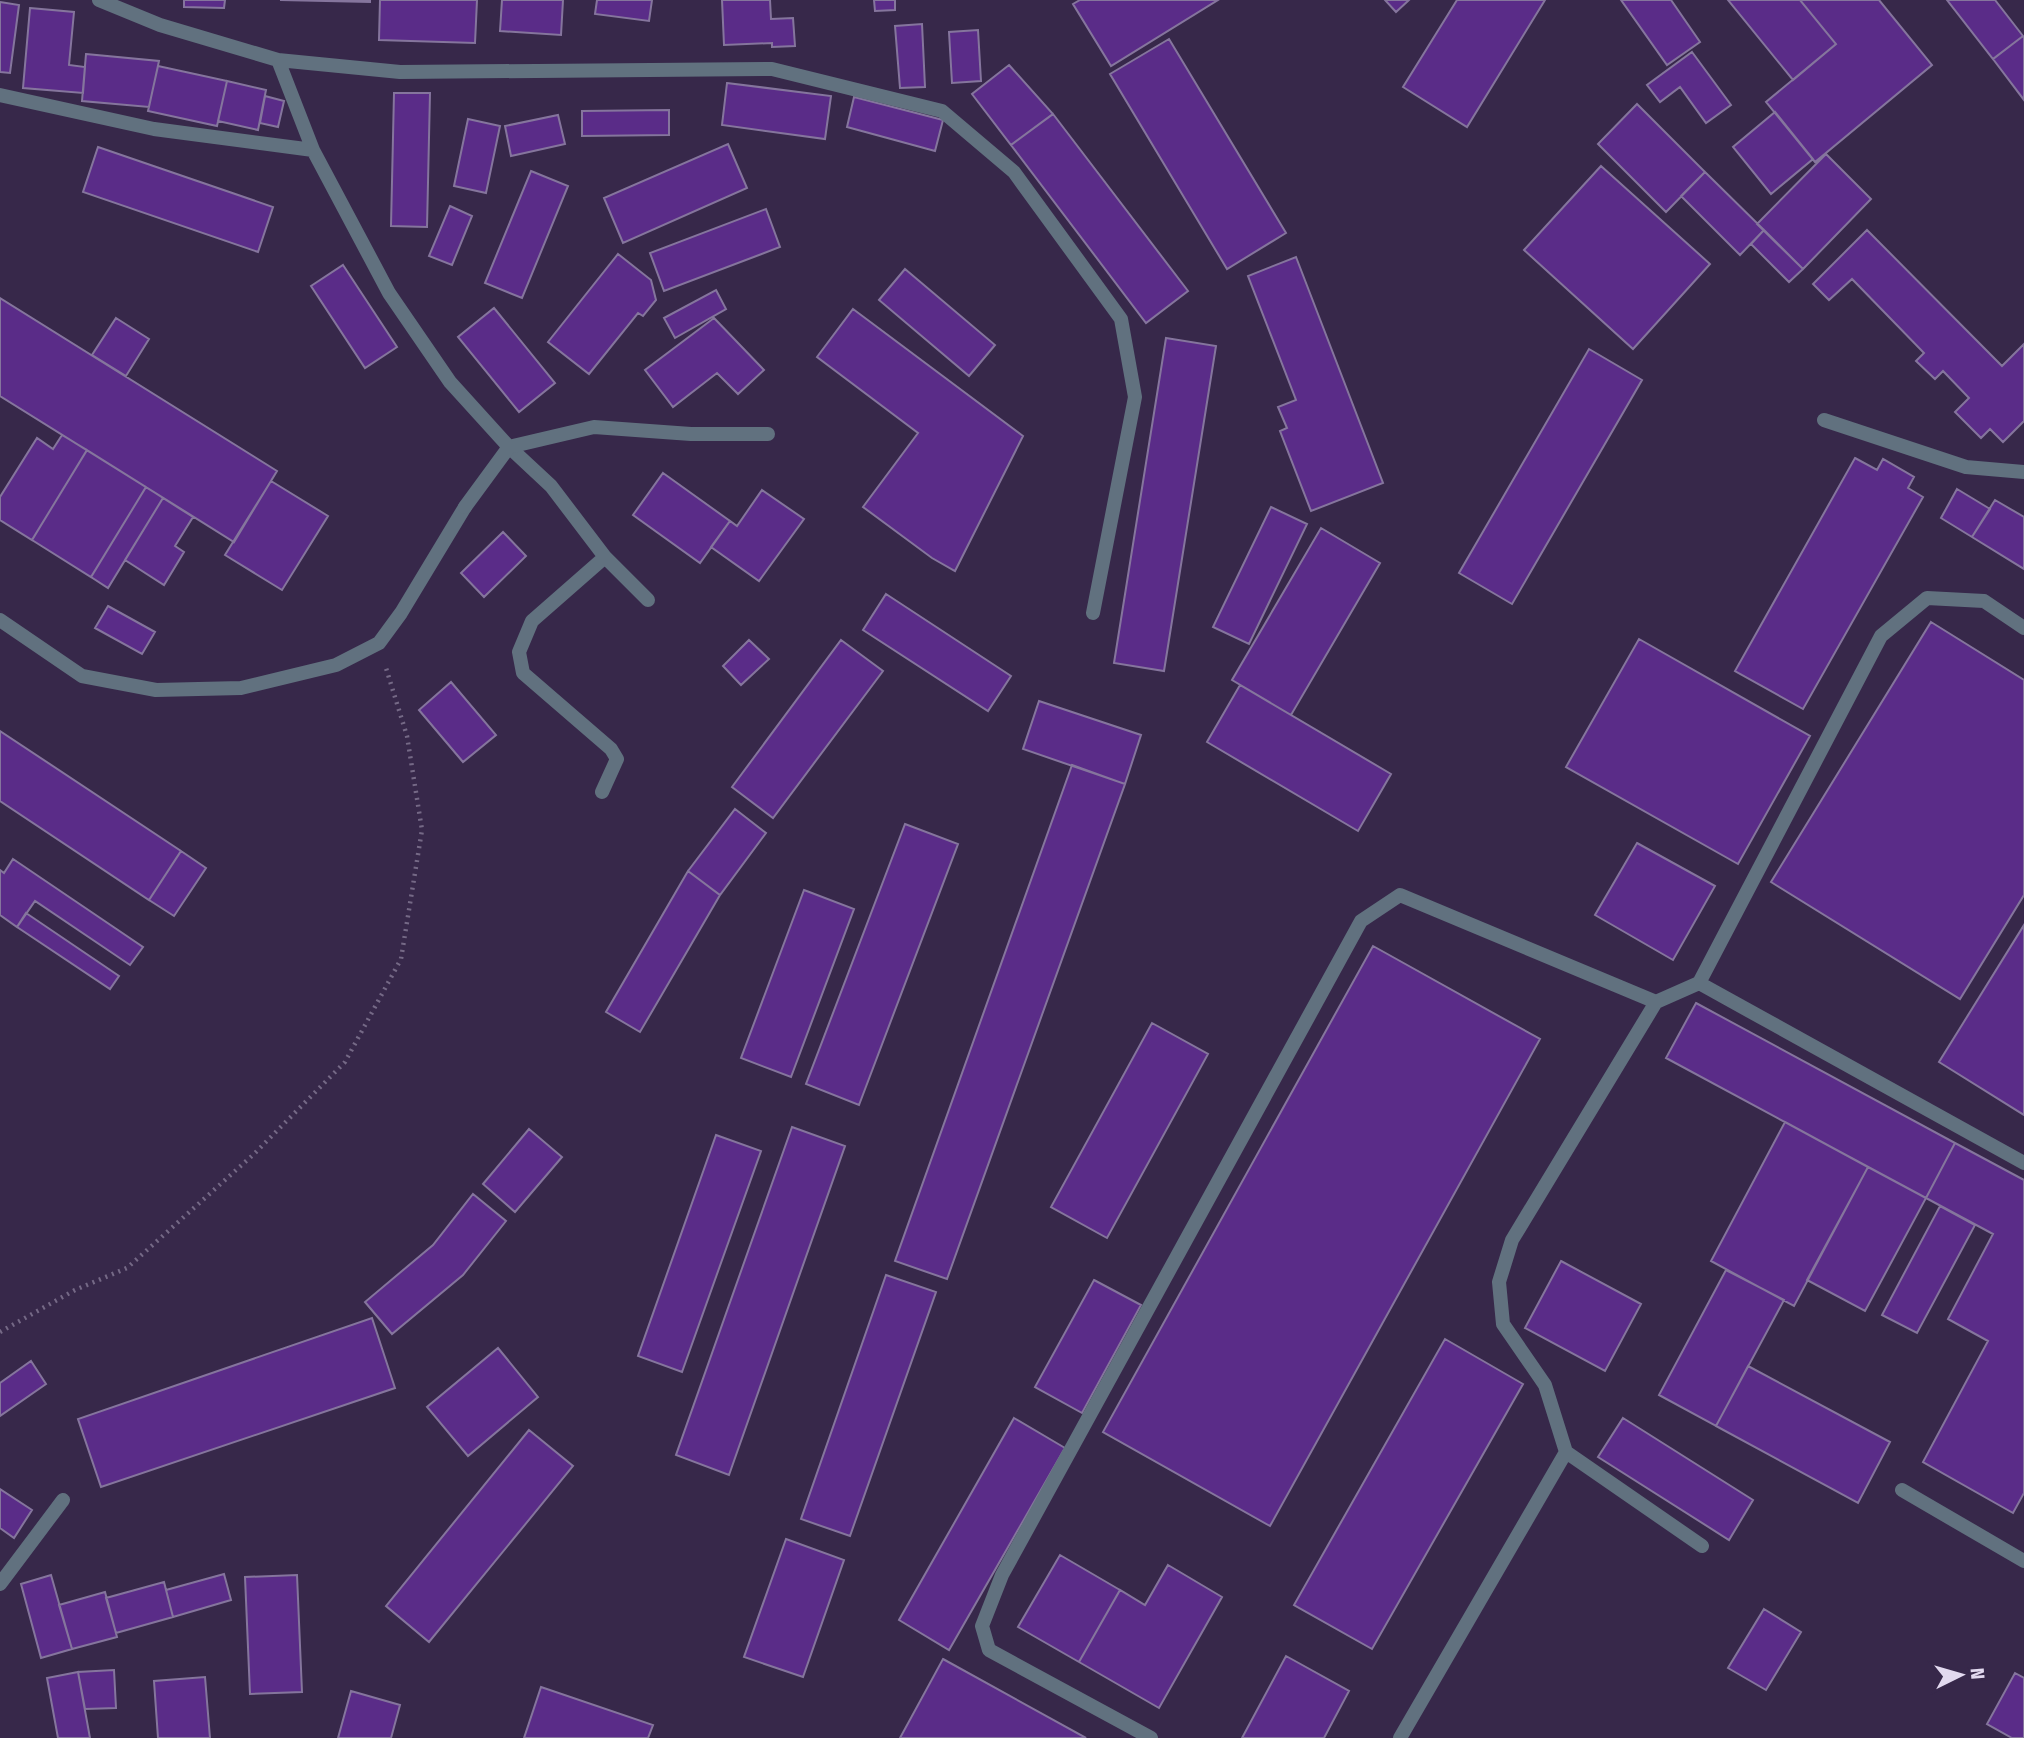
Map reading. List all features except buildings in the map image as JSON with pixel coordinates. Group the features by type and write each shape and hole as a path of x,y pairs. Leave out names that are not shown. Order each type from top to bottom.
{"street":[{"path":"99,0 160,25 278,60 400,72 772,69 942,110 1014,172 1121,319 1135,397 1093,613"},
{"path":"278,60 313,150 389,293 450,383 509,447 551,486 605,557 648,600"},
{"path":"0,95 154,129 313,150"},
{"path":"1824,420 1966,467 2024,472"},
{"path":"0,620 82,676 156,690 241,688 336,665 379,643 401,613 465,507 509,447 594,427 691,434 768,434"},
{"path":"602,792 617,759 611,749 523,673 519,652 532,621 605,557"},
{"path":"1702,1546 1566,1452 1545,1385 1503,1324 1499,1282 1512,1240 1656,1002 1699,982 1881,636 1927,598 1984,601 2024,628"},
{"path":"1151,1738 989,1650 982,1626 1002,1575 1360,921 1400,895 1656,1002"},
{"path":"1699,982 2024,1163"},
{"path":"1400,1738 1566,1452"},
{"path":"1902,1490 2024,1561"},
{"path":"0,1584 63,1500"}],"path":[{"path":"0,1332 75,1290 127,1268 254,1153 345,1062 381,999 401,959 422,830 407,736 379,643"}]}
